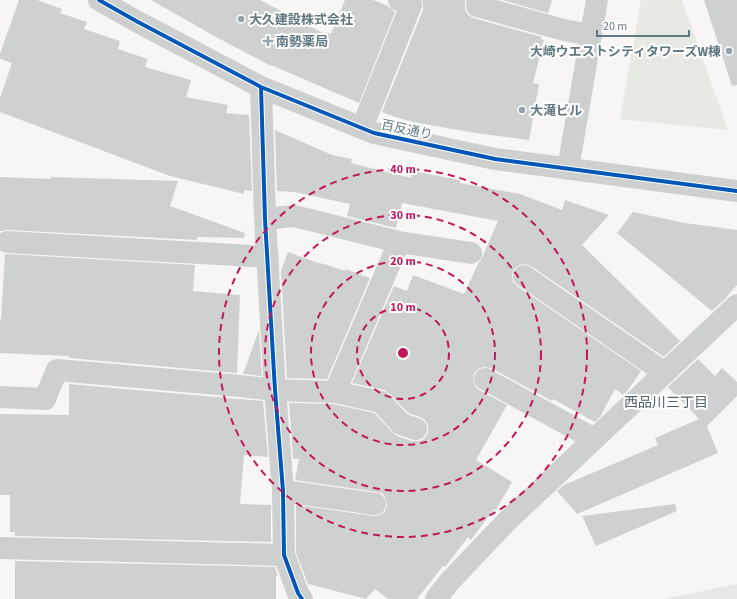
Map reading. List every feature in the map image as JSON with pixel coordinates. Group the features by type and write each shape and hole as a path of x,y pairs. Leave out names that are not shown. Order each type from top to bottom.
{"street":[{"name":"百反通り","path":"99,0 261,87 374,133 495,159 737,190"},
{"path":"362,128 411,5 399,0"},
{"path":"478,0 477,6 564,30 591,35"},
{"path":"568,169 597,0"},
{"path":"261,87 265,219 275,390 283,491 284,555 298,593 302,599"},
{"path":"265,219 294,216 399,242 470,253"},
{"path":"7,242 268,257"},
{"path":"335,392 399,242"},
{"path":"524,276 665,373"},
{"path":"436,599 450,581 508,520 737,306"},
{"path":"0,397 45,398 57,370 275,390 335,392 381,402 401,424 416,429"},
{"path":"485,379 594,439"},
{"path":"283,491 375,504"},
{"path":"0,548 284,555"}],"shaded area":[{"path":"641,0 682,0 728,130 620,119"},
{"path":"737,584 737,599 663,599"}],"building":[{"path":"19,0 37,0 62,9 60,13 87,22 84,29 120,41 118,49 148,59 145,67 191,80 186,97 228,105 226,113 249,115 252,191 244,190 244,194 170,176 0,112 0,98 12,63 0,59 0,54"},
{"path":"151,0 260,0 325,34 326,32 331,34 345,0 373,0 388,6 395,12 359,103 271,66"},
{"path":"422,0 465,0 465,10 468,15 473,18 542,37 541,39 544,40 533,83 539,84 529,140 475,133 413,122 382,112 423,10"},
{"path":"502,0 552,0 548,13"},
{"name":"大崎ウエストシティタワーズW棟","path":"704,0 737,0 737,85 732,86"},
{"path":"275,130 332,155 352,159 351,163 411,178 412,171 460,180 460,183 520,194 562,210 565,200 609,215 582,245 680,341 664,357 531,266 525,264 519,265 514,269 512,275 513,282 517,286 641,371 623,395 615,389 600,417 595,422 491,368 484,367 478,369 474,373 473,379 475,386 479,390 507,405 476,460 512,482 496,510 494,509 471,540 468,537 445,567 443,566 417,599 388,599 375,589 366,599 308,584 296,553 296,505 374,516 385,512 387,505 383,494 377,492 295,480 299,459 293,459 289,403 333,404 374,413 397,436 412,441 424,439 428,433 428,426 425,420 408,413 390,394 384,390 352,383 394,286 407,291 413,275 464,294 498,221 402,203 396,228 347,216 350,204 294,192 277,191"},
{"path":"0,177 178,181 170,206 245,233 244,238 197,237 197,240 8,230 0,231"},
{"path":"633,212 685,223 737,230 737,285 712,311 617,233"},
{"path":"288,252 321,264 345,271 345,269 370,278 327,379 287,378 281,271"},
{"path":"5,254 195,265 193,291 240,295 237,373 69,358 69,356 0,353 0,319"},
{"path":"259,330 262,376 243,374"},
{"path":"698,359 715,376 722,368 737,382 737,396 707,426 718,453 577,514 557,491 564,485 658,445 655,438 699,419 668,387"},
{"path":"69,384 263,401 268,457 244,455 240,504 271,505 271,542 15,536 15,532 10,532 10,495 0,495 0,414 69,415"},
{"path":"675,504 677,511 596,546 582,516"},
{"path":"15,561 275,567 278,576 276,575 276,599 15,599"}],"cycle path":[{"path":"99,0 261,87 374,133 495,159 737,191"},
{"path":"261,87 265,219 275,390 283,491 284,555 298,593 302,599"}],"place":[{"name":"大久建設株式会社","path":"241,19"},
{"name":"南勢薬局","path":"268,41"},
{"name":"大崎ウエストシティタワーズW棟","path":"729,51"},
{"name":"大滝ビル","path":"522,110"}],"district":[{"name":"西品川三丁目","path":"666,402"}]}
